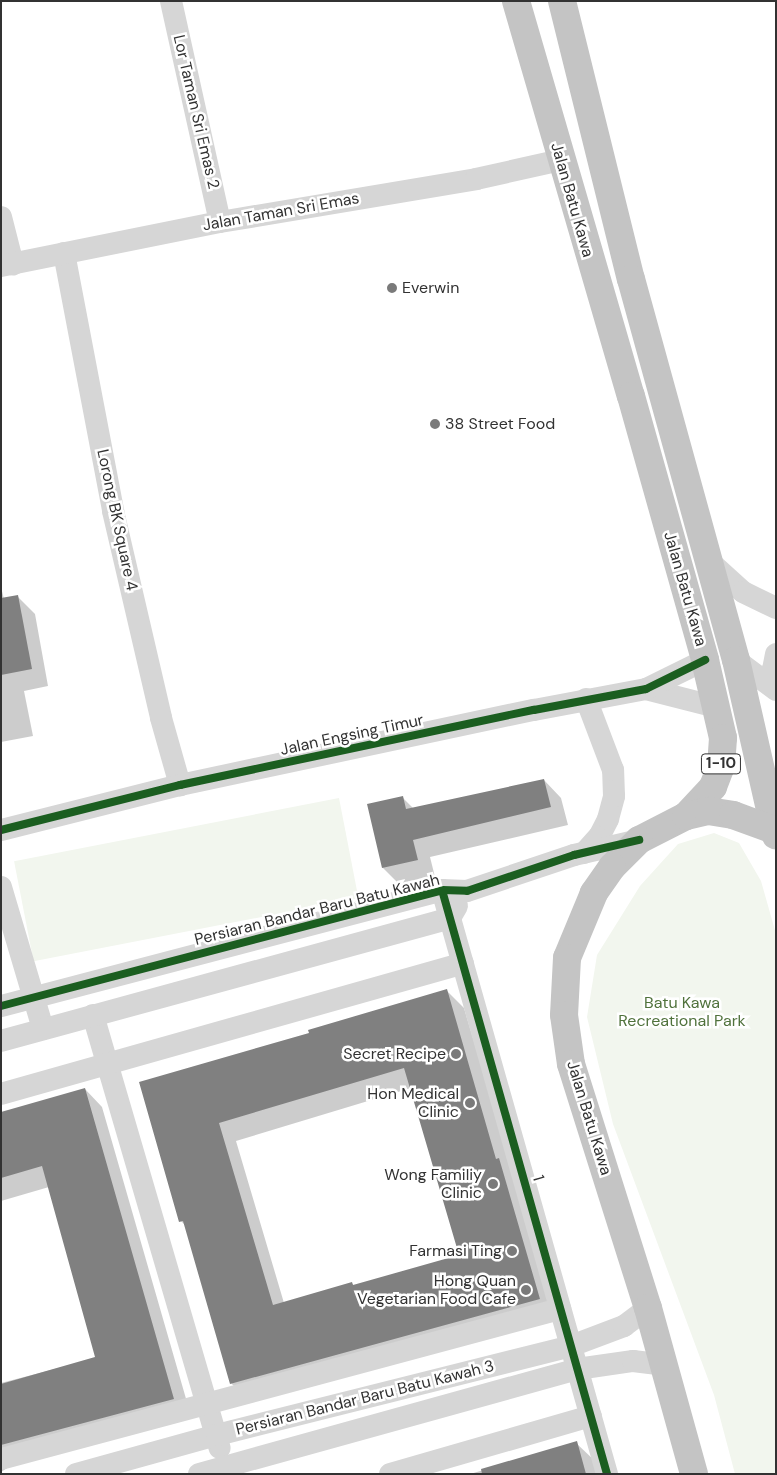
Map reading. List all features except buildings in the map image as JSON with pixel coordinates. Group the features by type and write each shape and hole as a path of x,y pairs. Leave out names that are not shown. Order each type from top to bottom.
{"highway":[{"name":"Jalan Batu Kawa","path":"516,1 560,160 633,405 705,660 724,738 721,766 713,787 686,816 639,840 612,867 594,893 567,958 564,1015 570,1064 648,1308 694,1474"},
{"name":"Jalan Batu Kawa","path":"562,1 632,278 736,660 775,832"},
{"path":"686,816 708,812 733,814 775,832"}],"street":[{"name":"Lor Taman Sri Emas 2","path":"171,1 220,222"},
{"name":"Jalan Taman Sri Emas","path":"7,265 220,222 476,180 560,160"},
{"path":"1,218 7,265"},
{"name":"Lorong BK Square 4","path":"64,253 114,512 161,718 180,785"},
{"path":"708,560 743,592 776,608"},
{"path":"776,654 773,669 776,682"},
{"name":"Jalan Engsing Timur","path":"1,830 180,785 646,689 705,660"},
{"path":"736,660 776,690"},
{"name":"Jalan Engsing Timur","path":"646,689 716,707"},
{"path":"584,852 604,827 614,796 613,770 586,700"},
{"name":"Persiaran Bandar Baru Batu Kawah","path":"1,1006 442,890 467,892 584,852 639,840"},
{"path":"1,887 43,1029"},
{"name":"1","path":"442,890 607,1474"},
{"name":"Persiaran Bandar Baru Batu Kawah","path":"450,918 467,892"},
{"path":"1,1006 7,1040 450,918"},
{"path":"1,1094 462,963"},
{"path":"93,1015 208,1402 226,1470"},
{"name":"Persiaran Bandar Baru Batu Kawah 3","path":"76,1474 217,1435 571,1346 624,1326 648,1308"},
{"path":"1,1459 560,1309"},
{"name":"Persiaran Bandar Baru Batu Kawah 3","path":"199,1474 226,1470 578,1369 633,1361 664,1365"},
{"path":"390,1474 591,1416"}],"green space":[{"path":"339,798 358,898 34,961 14,861"},
{"name":"Batu Kawa Recreational Park","path":"714,833 739,843 761,881 776,934 776,1474 735,1474 714,1395 613,1124 587,1017 597,955 640,886 678,844"}],"cycle path":[{"path":"1,830 180,785 534,710 646,689 705,660"},
{"path":"1,1006 442,890 467,891 574,855 639,840"},
{"path":"442,890 607,1474"}],"place":[{"name":"Everwin","path":"392,288"},
{"name":"38 Street Food","path":"435,424"},
{"name":"Secret Recipe","path":"456,1054"},
{"name":"Hon Medical Clinic","path":"470,1103"},
{"name":"Wong Familiy Clinic","path":"493,1184"},
{"name":"Farmasi Ting","path":"512,1251"},
{"name":"Hong Quan Vegetarian Food Cafe","path":"526,1290"}]}
